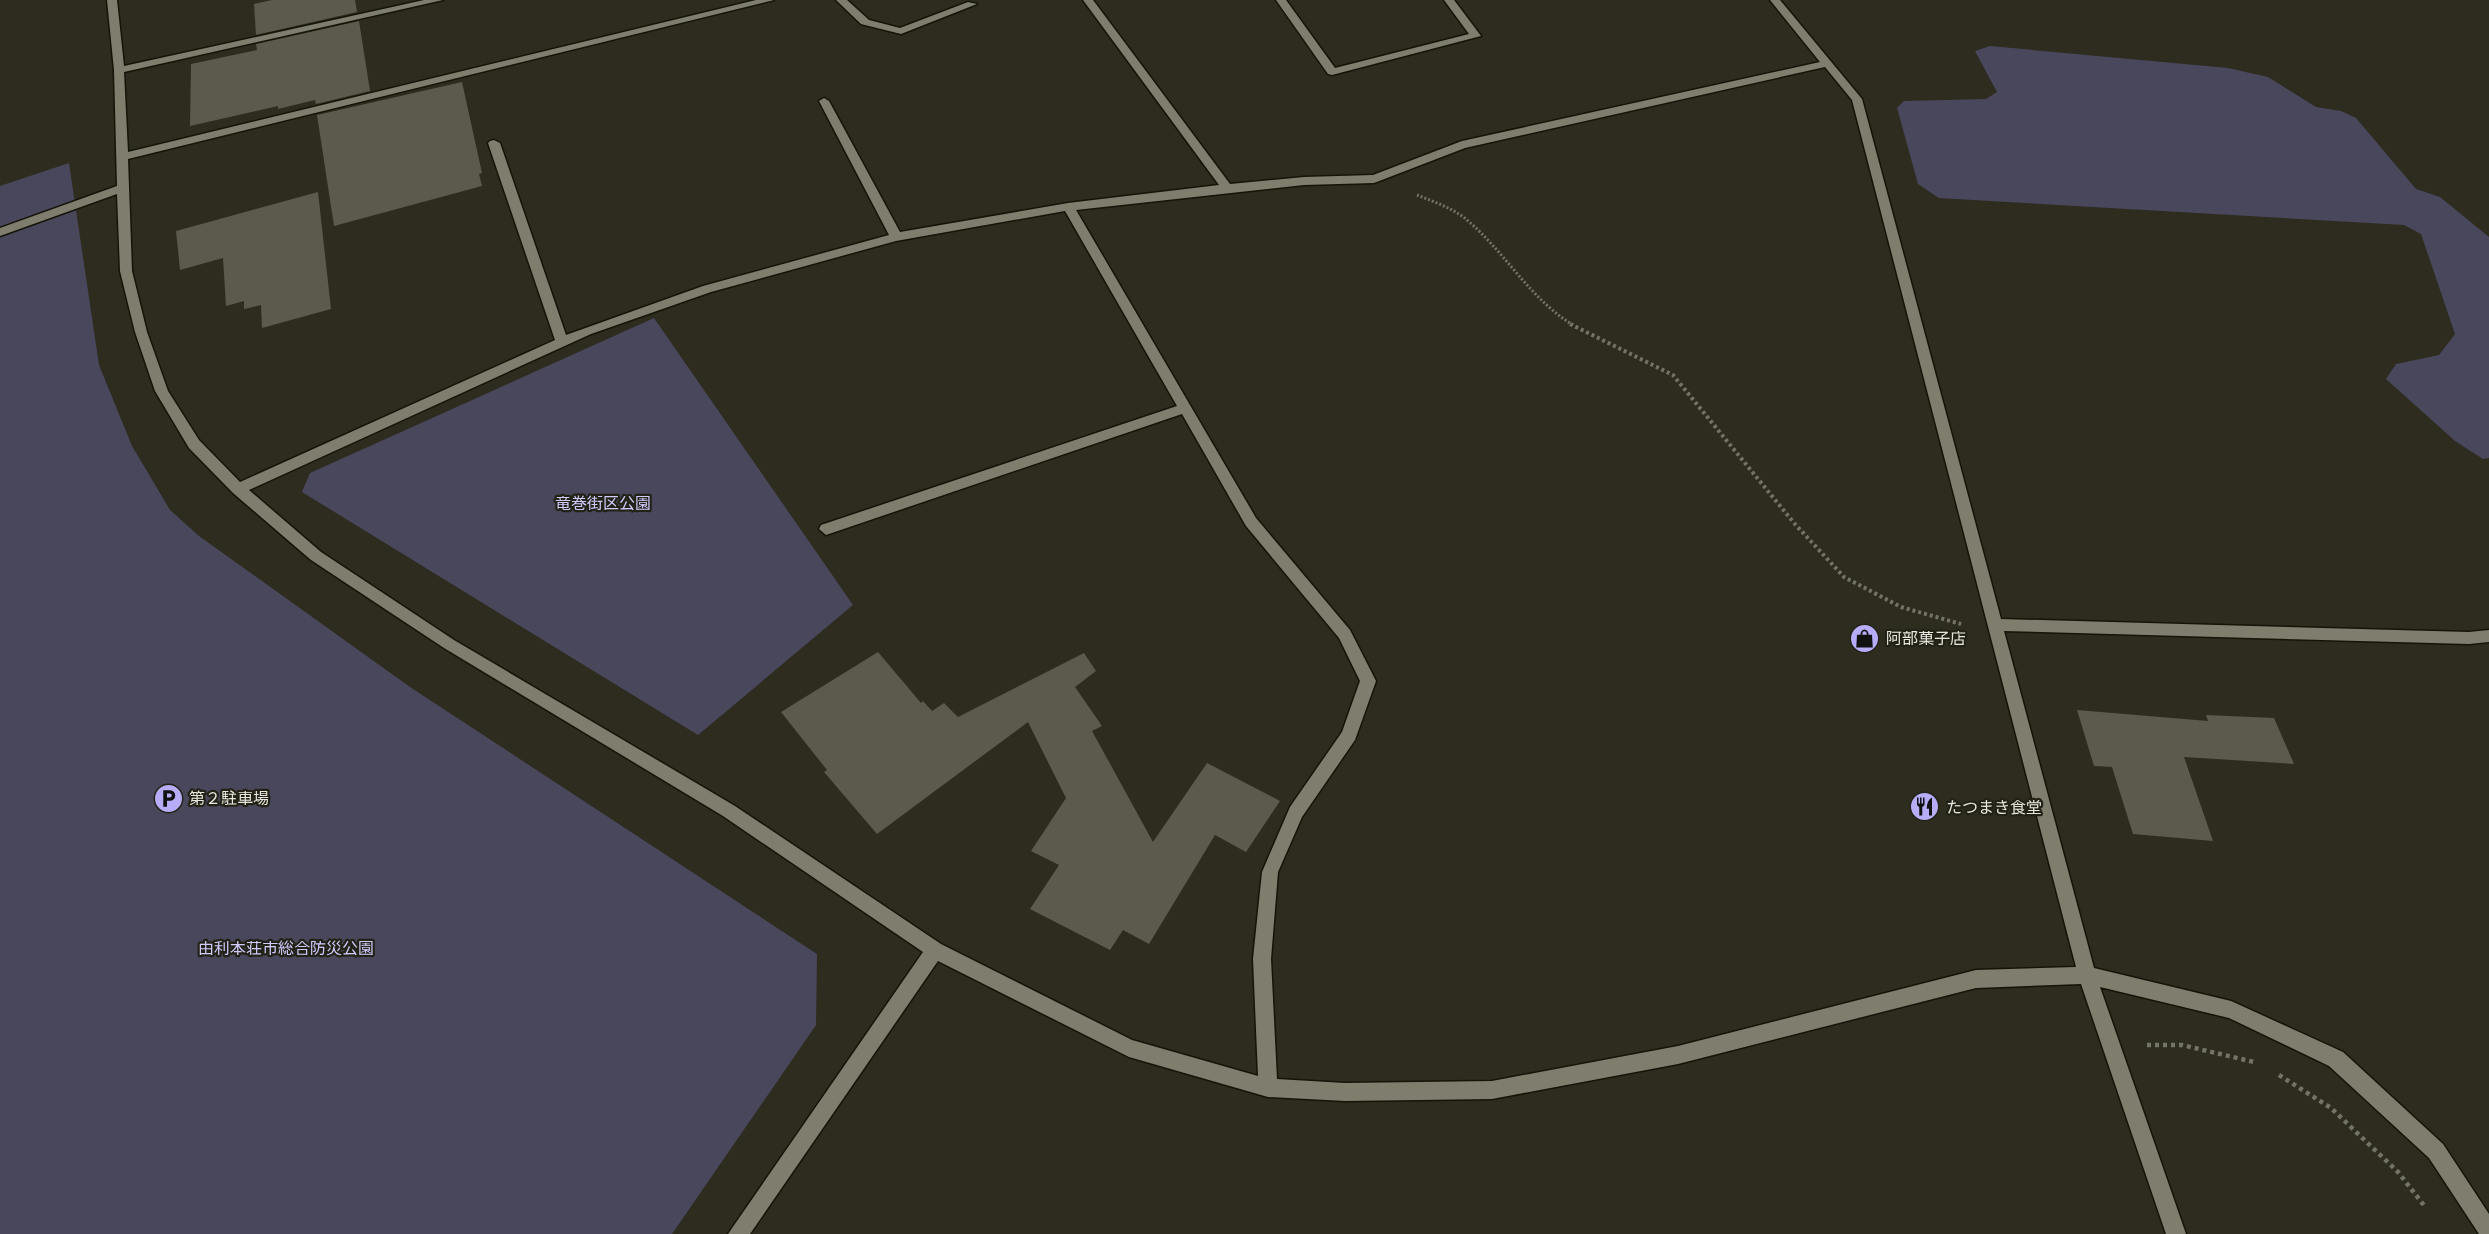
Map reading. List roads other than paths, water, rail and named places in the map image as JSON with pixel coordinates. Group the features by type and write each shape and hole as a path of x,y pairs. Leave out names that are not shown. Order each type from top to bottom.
{"street":[{"path":"112,0 119,70 126,271 141,332 162,391 194,444 238,489 316,556 449,644 729,812 935,950 1129,1048 1268,1088 1345,1092 1492,1090 1678,1055 1976,979 2087,975 2231,1010 2336,1059 2436,1151 2489,1232"},
{"path":"119,70 438,0"},
{"path":"123,157 769,0"},
{"path":"841,0 865,22 901,31 972,4"},
{"path":"1088,0 1227,188"},
{"path":"1281,0 1332,72 1476,36 1449,0"},
{"path":"1775,0 1857,99 2087,975 2176,1234"},
{"path":"238,489 562,341 707,289 896,237 1068,207 1227,188 1304,181 1374,179 1462,145 1828,63"},
{"path":"824,101 896,237"},
{"path":"494,143 562,341"},
{"path":"0,232 123,188"},
{"path":"1068,207 1251,522 1345,634 1368,681 1349,735 1296,812 1270,872 1262,959 1268,1088"},
{"path":"826,529 1185,408"},
{"path":"1996,626 2469,638 2489,636"},
{"path":"738,1234 935,950"}],"place":[{"name":"阿部菓子店","path":"1865,638"},
{"name":"第２駐車場","path":"168,798"},
{"name":"たつまき食堂","path":"1925,807"}],"park label":[{"name":"竜巻街区公園","path":"603,503"},
{"name":"由利本荘市総合防災公園","path":"286,948"}]}
